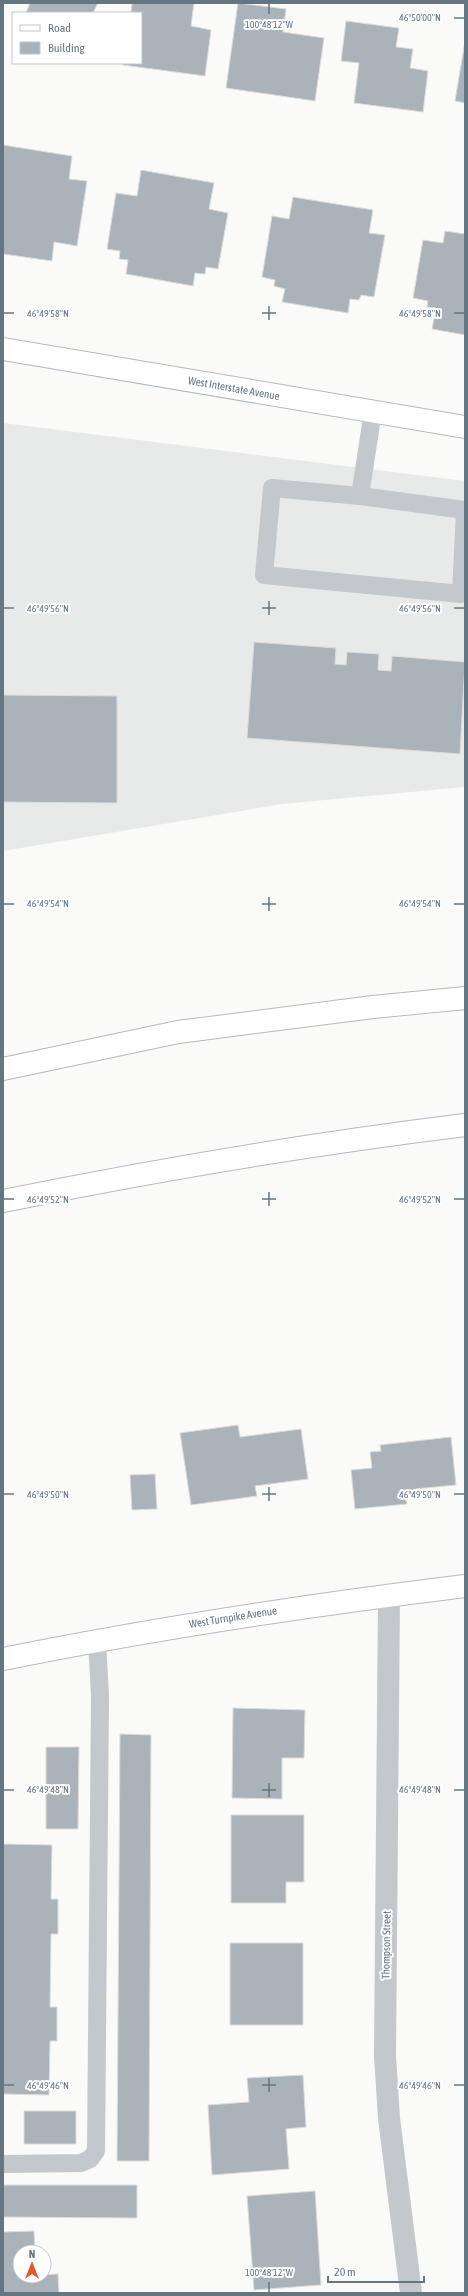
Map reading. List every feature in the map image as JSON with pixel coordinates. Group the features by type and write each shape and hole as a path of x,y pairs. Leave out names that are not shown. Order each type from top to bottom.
{"main road":[{"name":"West Interstate Avenue","path":"3,349 465,427"},
{"path":"3,1070 178,1032 373,1007 465,998"},
{"path":"3,1201 223,1160 373,1136 465,1125"},
{"name":"West Turnpike Avenue","path":"3,1659 97,1640 290,1608 465,1586"}],"street":[{"name":"Thompson Street","path":"389,1595 385,2056 389,2118 411,2293"}],"lane":[{"path":"360,496 373,411"},
{"path":"272,488 360,496 465,510 461,594 264,575 272,488"},
{"path":"3,2164 81,2163 90,2159 96,2151 100,1696 97,1640"}],"shaded area":[{"path":"3,423 465,481 465,787 282,804 3,851"}],"building":[{"path":"30,3 98,3 94,12 26,12"},
{"path":"132,3 194,3 191,26 211,30 205,76 123,65 142,64 142,12 131,12"},
{"path":"238,3 286,9 283,32 324,38 315,101 226,88"},
{"path":"346,21 399,28 396,47 413,49 410,68 428,71 423,112 354,103 359,63 341,61"},
{"path":"465,41 465,103 455,101"},
{"path":"3,145 72,156 69,179 87,181 77,246 54,242 52,261 3,254"},
{"path":"141,170 214,183 209,209 228,213 218,269 206,267 205,274 195,273 193,286 126,274 128,260 119,259 120,251 107,249 116,193 137,196"},
{"path":"293,197 373,210 369,233 385,235 374,297 361,295 359,300 350,299 348,313 282,302 285,289 274,286 275,280 262,277 272,216 289,219"},
{"path":"445,231 465,234 465,335 432,329 436,308 427,307 428,301 413,298 423,240 443,243"},
{"path":"254,642 336,648 335,664 346,665 347,652 379,654 378,670 391,671 392,656 465,662 460,754 247,738"},
{"path":"3,695 117,696 117,803 3,802"},
{"path":"238,1425 240,1437 301,1429 308,1479 255,1486 257,1496 191,1505 180,1433"},
{"path":"451,1437 456,1485 415,1489 416,1494 405,1495 407,1504 355,1509 351,1470 372,1468 370,1452 381,1451 380,1445"},
{"path":"155,1474 157,1509 132,1510 130,1475"},
{"path":"233,1708 305,1710 304,1758 282,1758 282,1799 232,1798"},
{"path":"120,1734 151,1735 149,2161 117,2161"},
{"path":"46,1747 79,1747 78,1829 46,1829"},
{"path":"231,1815 304,1815 304,1882 286,1882 286,1903 231,1903"},
{"path":"3,1844 52,1845 51,1899 58,1899 58,1934 51,1934 50,2007 57,2007 57,2041 50,2041 49,2095 3,2094"},
{"path":"230,1943 303,1943 303,2025 230,2025"},
{"path":"303,2075 306,2127 286,2129 289,2169 212,2175 208,2105 249,2102 247,2078"},
{"path":"24,2111 76,2111 76,2144 24,2144"},
{"path":"3,2185 137,2185 137,2218 3,2217"},
{"path":"315,2191 321,2285 254,2290 247,2196"},
{"path":"34,2231 35,2244 12,2244 12,2284 52,2284 52,2274 58,2274 59,2293 3,2293 3,2232"}]}
